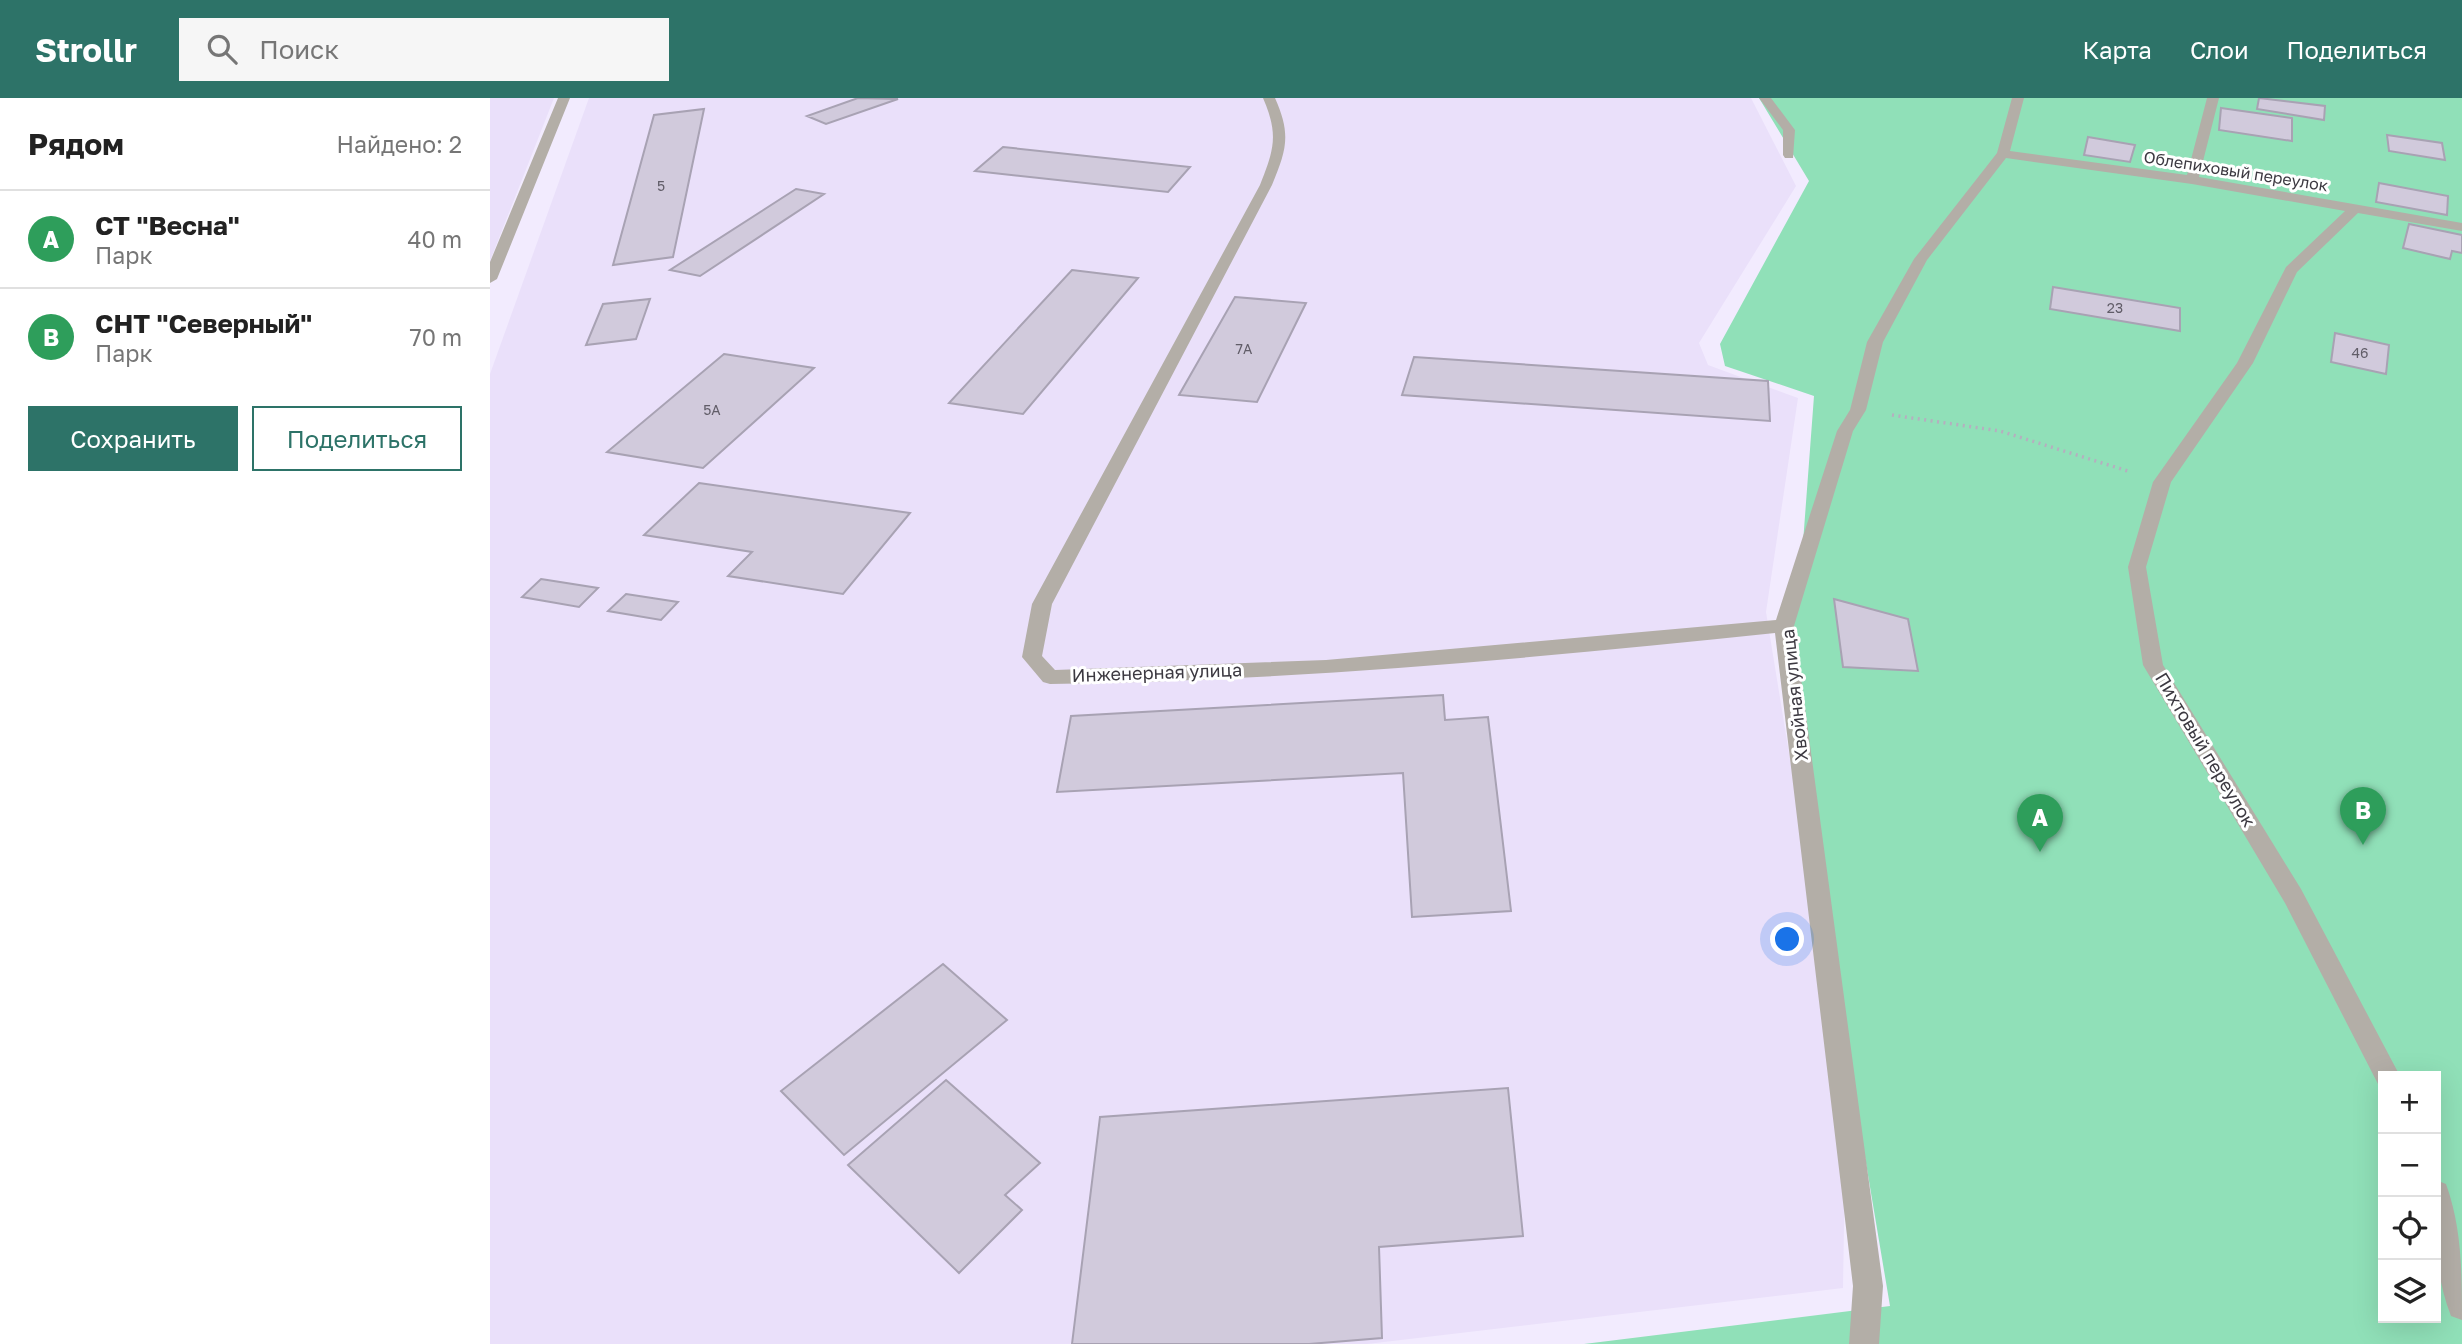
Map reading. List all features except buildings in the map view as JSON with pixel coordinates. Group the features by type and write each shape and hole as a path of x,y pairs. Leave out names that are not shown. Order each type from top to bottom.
{"street":[{"path":"490,279 564,98"},
{"name":"Инженерная улица","path":"1269,98 1280,121 1282,144 1266,185 1042,604 1032,657 1050,677 1110,677 1418,662 1784,626"},
{"path":"1765,98 1789,131 1789,155"},
{"name":"Хвойная улица","path":"1864,1344 1868,1286 1784,626 1846,432 1858,410 1875,342 1921,259 2003,154 2018,98"},
{"path":"2192,180 2213,98"},
{"name":"Облепиховый переулок","path":"2003,154 2192,180 2462,227"},
{"name":"Пихтовый переулок","path":"2356,208 2291,270 2245,363 2162,482 2137,566 2153,665 2293,896 2384,1071"},
{"path":"2437,1197 2462,1305"}],"path":[{"path":"1858,410 2000,431 2162,482"}],"shaded area":[{"path":"490,98 554,98 490,261"},
{"path":"589,98 1751,98 1796,186 1699,343 1708,365 1798,398 1766,612 1846,1103 1843,1288 1367,1344 490,1344 490,374"}],"green space":[{"path":"1759,98 2462,98 2462,1344 1584,1344 1890,1306 1776,627 1799,596 1814,396 1725,366 1720,344 1809,181"}],"place":[{"name":"СНТ \"Северный\"","path":"2363,845"},
{"name":"СТ \"Весна\"","path":"2040,852"}]}
